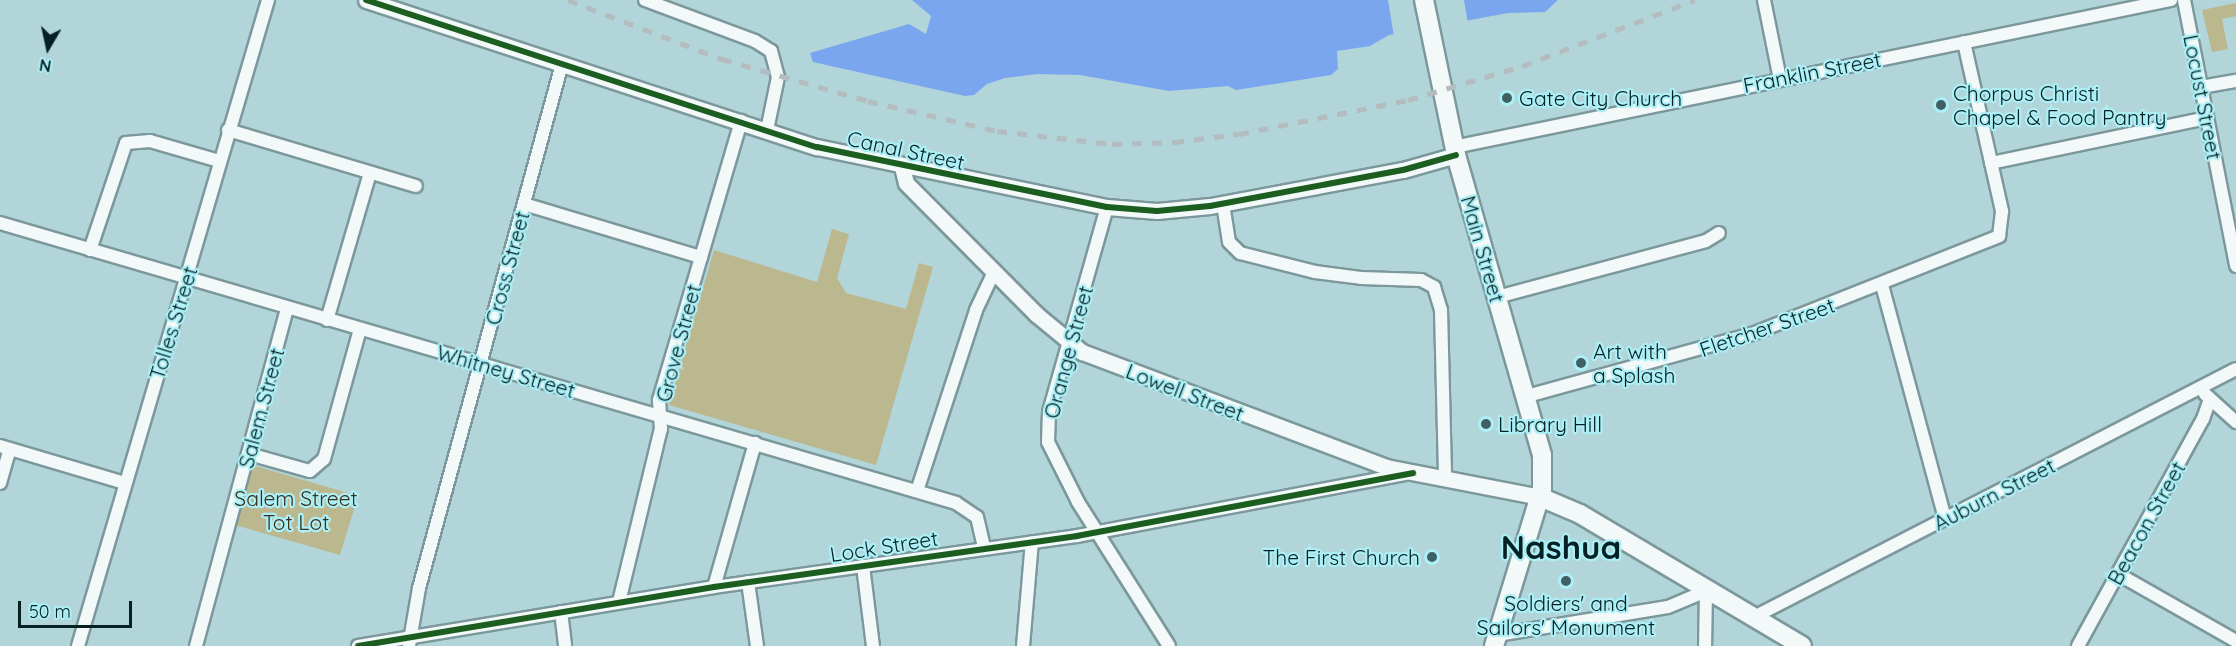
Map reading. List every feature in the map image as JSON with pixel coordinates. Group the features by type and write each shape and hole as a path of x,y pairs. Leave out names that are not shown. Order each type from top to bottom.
{"main road":[{"name":"Main Street","path":"1424,0 1455,151 1527,396 1542,455 1540,497 1496,640"},
{"path":"1540,497 1580,514 1802,646"}],"street":[{"name":"Tolles Street","path":"78,646 268,0"},
{"name":"Canal Street","path":"366,0 836,152 1107,207 1164,211 1223,204 1403,170 1455,151"},
{"path":"645,0 755,40 771,51 778,77 768,130"},
{"path":"1764,0 1780,79"},
{"name":"Franklin Street","path":"1455,151 1780,79 2170,0"},
{"name":"Locust Street","path":"2184,0 2234,243 2236,266"},
{"path":"1964,42 1991,163 2207,118"},
{"name":"Cross Street","path":"409,642 480,363 562,64"},
{"path":"2201,87 2236,81"},
{"name":"Grove Street","path":"619,602 661,429 659,400 741,122"},
{"path":"228,130 416,186"},
{"path":"90,250 126,143 150,141 219,161"},
{"name":"Fletcher Street","path":"1527,396 1714,346 1882,285 2000,236 2002,211 1991,163"},
{"name":"Lowell Street","path":"902,167 904,181 994,272 1070,345 1088,355 1345,453 1413,473 1540,497"},
{"path":"327,320 370,173"},
{"path":"524,204 701,257"},
{"path":"1223,204 1229,242 1240,252 1346,277 1425,281 1434,287 1440,303 1445,478"},
{"name":"Orange Street","path":"1107,207 1070,345 1049,412 1048,442 1063,476 1169,646"},
{"name":"Whitney Street","path":"0,223 186,280 917,491 972,510 980,526 984,548"},
{"path":"1497,297 1706,241 1719,233"},
{"path":"917,491 975,310 994,272"},
{"path":"1882,285 1945,519"},
{"name":"Salem Street","path":"196,646 287,309"},
{"path":"249,454 310,471 324,459 360,329"},
{"name":"Auburn Street","path":"1752,618 2236,369"},
{"path":"2199,389 2236,422"},
{"name":"Beacon Street","path":"2078,646 2203,419 2210,399"},
{"path":"714,587 754,443"},
{"path":"0,483 5,448 125,483"},
{"name":"Lock Street","path":"358,646 409,642 561,612 714,587 1098,532 1413,473"},
{"path":"1023,646 1032,542"},
{"path":"863,566 873,646"},
{"path":"2118,574 2236,641"},
{"path":"748,582 757,646"},
{"path":"1496,640 1668,607 1706,591 1705,646"},
{"path":"561,612 565,646"}],"green space":[{"path":"2236,3 2236,16 2222,19 2228,49 2212,52 2202,10"},
{"path":"832,229 849,234 837,278 846,293 906,309 919,263 933,267 876,465 669,405 714,250 817,282"},
{"name":"Salem Street Tot Lot","path":"252,465 358,496 340,555 235,525"}],"water":[{"path":"912,0 1558,0 1545,12 1508,13 1389,35 1370,46 1337,51 1338,69 1331,75 1236,90 1228,86 1169,91 1080,75 1037,74 1005,78 987,84 974,95 965,96 813,62 810,53 909,24 926,34 931,16"}],"pier":[{"path":"1388,0 1464,0 1468,24 1394,37"}],"railway":[{"path":"568,0 722,59 868,101 997,131 1112,144 1174,142 1239,134 1408,100 1522,66 1695,0"}],"cycle path":[{"path":"366,0 817,147 1107,207 1157,211 1210,206 1403,170 1456,155"},
{"path":"358,646 714,587 1077,536 1413,473"}],"place":[{"name":"Gate City Church","path":"1507,98"},
{"name":"Chorpus Christi Chapel & Food Pantry","path":"1941,105"},
{"name":"Art with a Splash","path":"1581,363"},
{"name":"Library Hill","path":"1486,424"},
{"name":"The First Church","path":"1432,557"},
{"name":"Soldiers' and Sailors' Monument","path":"1566,581"}],"district":[{"name":"Nashua","path":"1561,547"}]}
